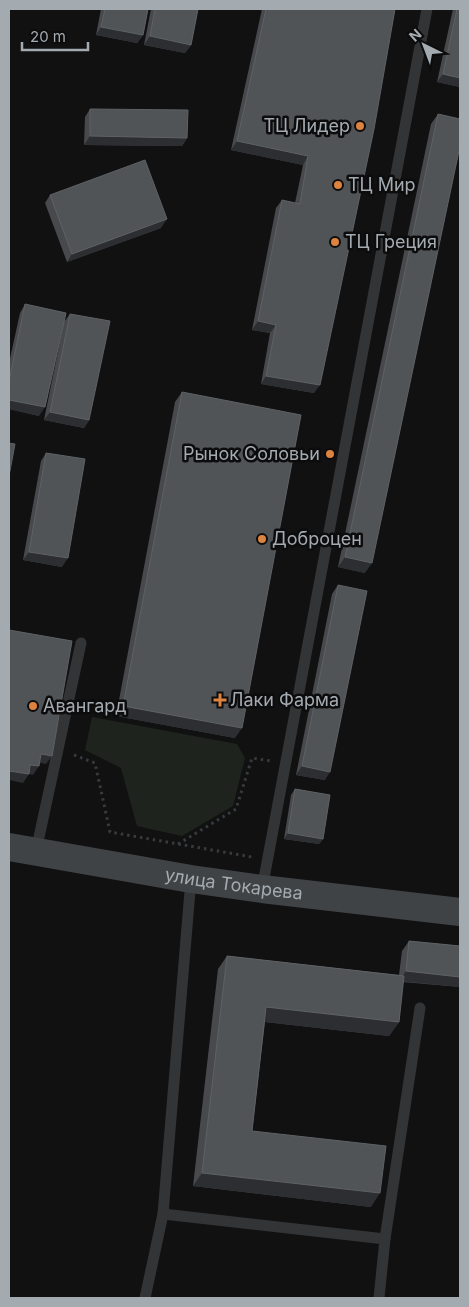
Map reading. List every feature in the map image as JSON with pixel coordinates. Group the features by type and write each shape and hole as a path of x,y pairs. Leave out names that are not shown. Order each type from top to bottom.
{"street":[{"name":"улица Токарева","path":"9,847 191,879 460,912"}],"lane":[{"path":"262,889 427,9"},
{"path":"36,851 81,642"},
{"path":"144,1298 163,1214 191,879"},
{"path":"379,1298 385,1239 420,1008"},
{"path":"163,1214 385,1239"}],"path":[{"path":"57,748 95,763 110,832 268,860"},
{"path":"177,844 236,809 252,758 286,763"}],"shaded area":[{"path":"92,717 237,744 245,758 233,806 182,836 137,826 121,768 85,750"}],"building":[{"path":"105,9 148,9 143,35 101,27"},
{"path":"155,9 198,9 191,45 150,36"},
{"path":"266,9 395,9 374,129 320,385 266,376 276,325 258,321 282,200 300,204 308,156 237,141"},
{"path":"457,9 460,9 460,78 443,74"},
{"path":"90,109 188,110 187,138 90,136"},
{"path":"438,114 460,119 460,146 372,563 345,557"},
{"path":"145,160 167,219 72,254 50,195"},
{"path":"25,304 66,313 45,407 9,400 9,381"},
{"path":"70,314 110,321 89,420 50,412"},
{"path":"182,392 301,415 242,728 123,706"},
{"path":"9,443 15,444 9,476"},
{"path":"46,453 85,459 68,558 29,552"},
{"path":"338,585 367,591 330,772 302,766"},
{"name":"Авангард","path":"9,630 72,641 52,756 41,754 39,766 30,765 29,774 9,771"},
{"path":"295,789 330,795 323,839 288,833"},
{"path":"409,941 460,946 460,977 406,971"},
{"path":"227,956 404,976 399,1022 266,1007 252,1131 386,1146 380,1193 202,1173"}],"place":[{"name":"ТЦ Лидер","path":"360,126"},
{"name":"ТЦ Мир","path":"338,185"},
{"name":"ТЦ Греция","path":"335,242"},
{"name":"Рынок Соловьи","path":"330,454"},
{"name":"Доброцен","path":"262,539"},
{"name":"Лаки Фарма","path":"220,700"},
{"name":"Авангард","path":"33,706"}]}
